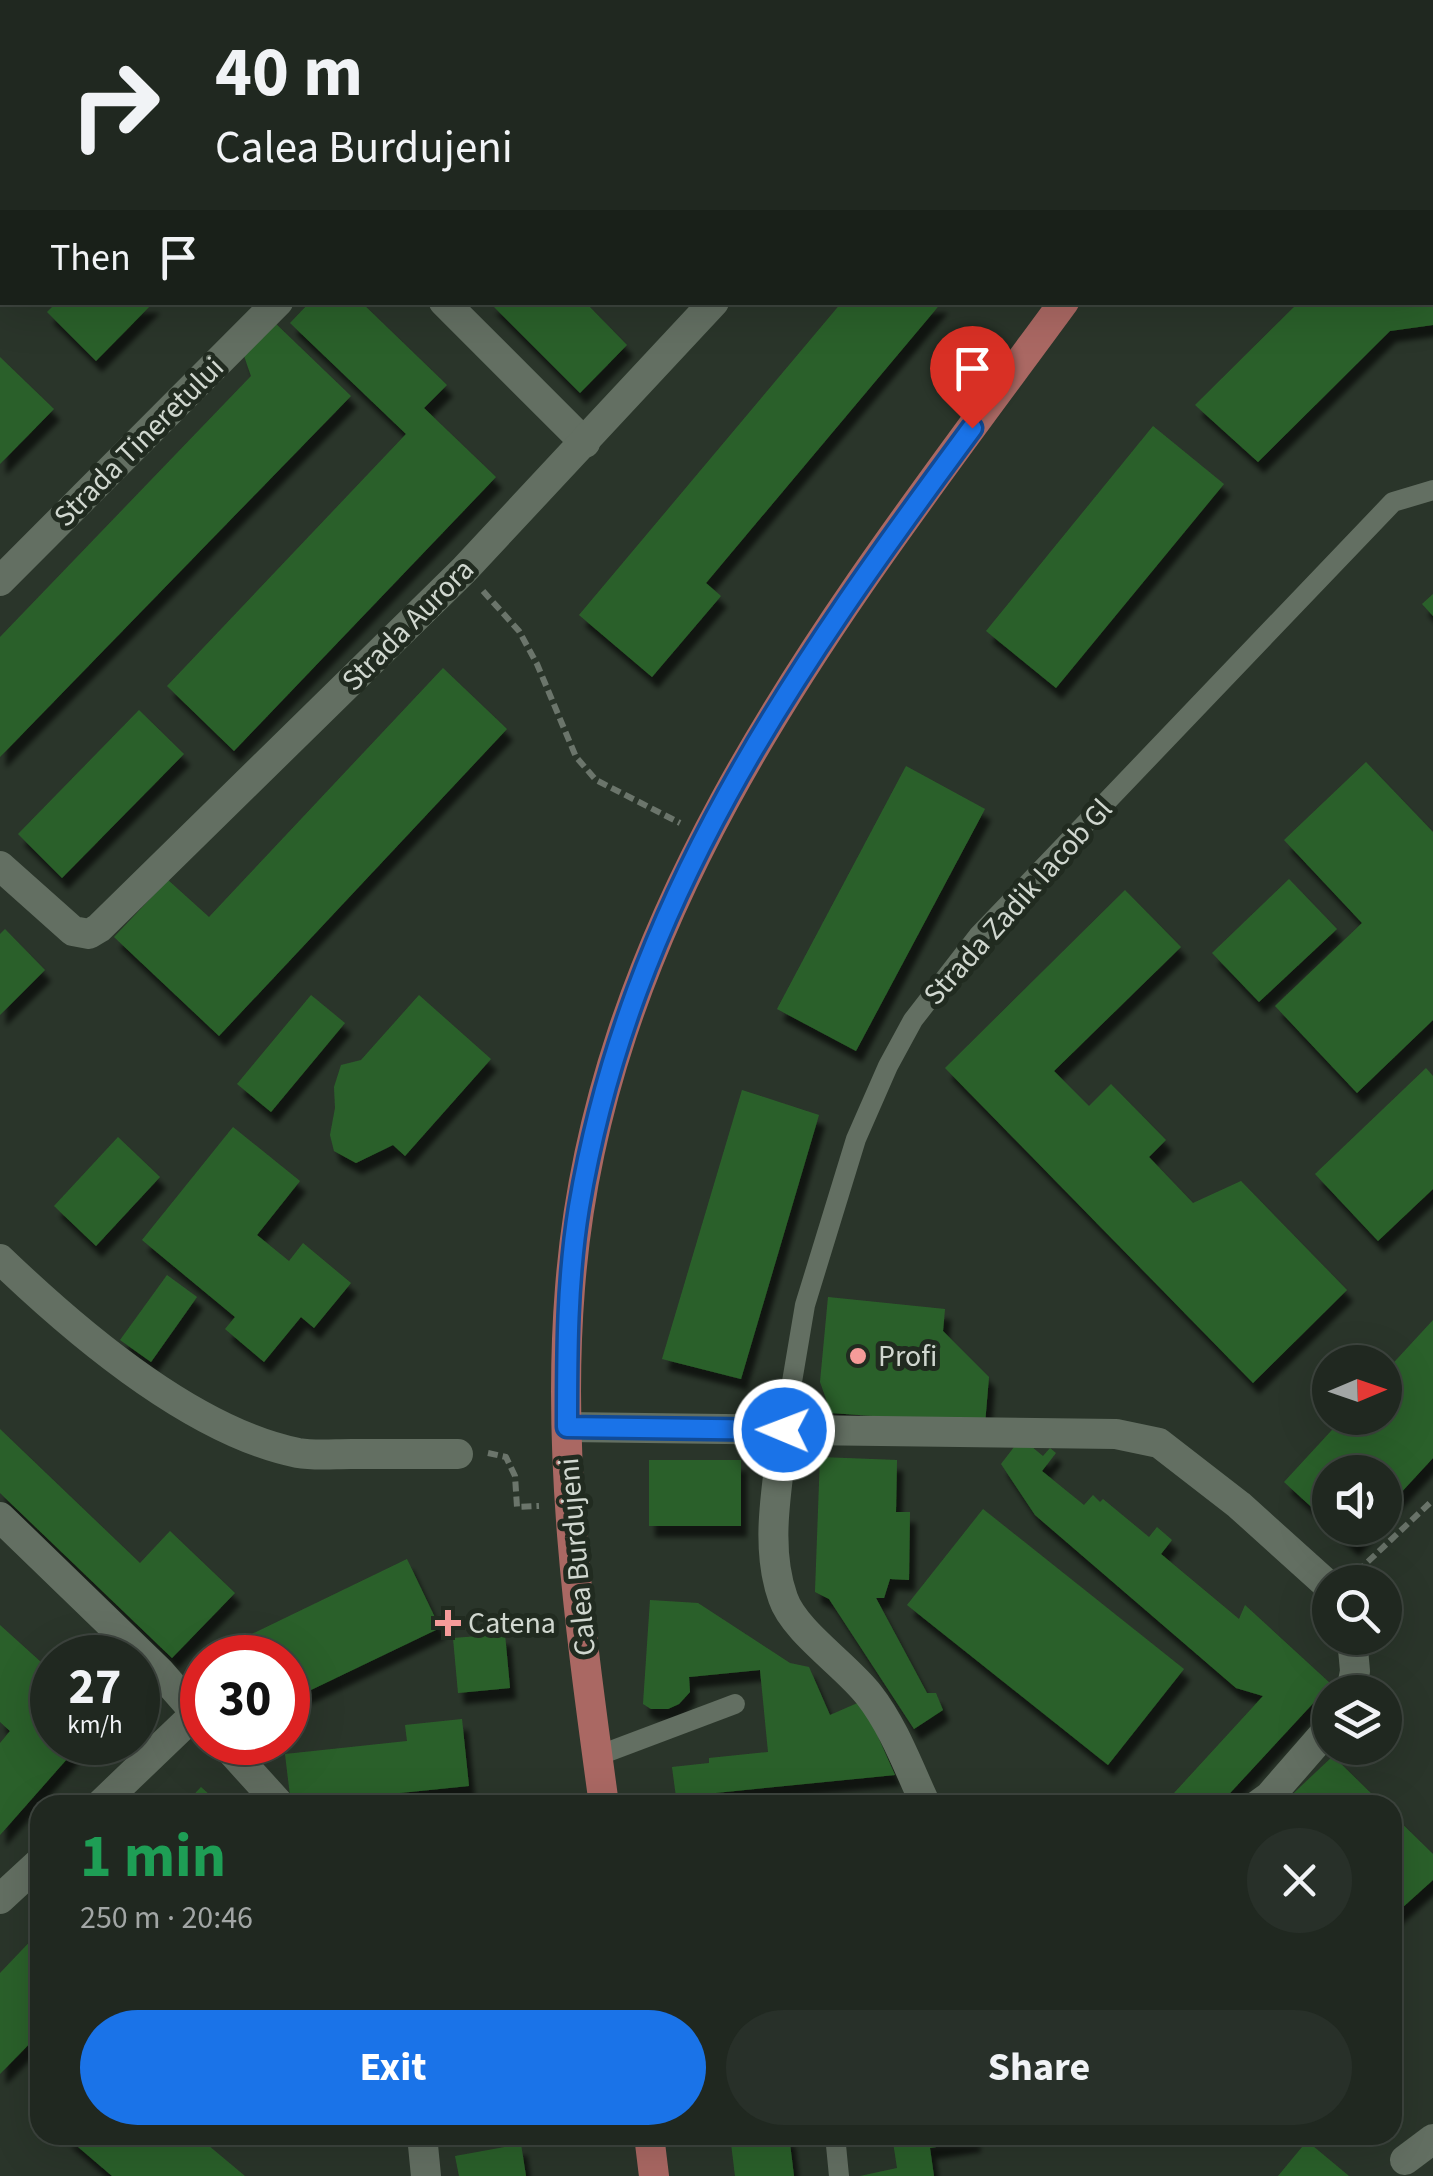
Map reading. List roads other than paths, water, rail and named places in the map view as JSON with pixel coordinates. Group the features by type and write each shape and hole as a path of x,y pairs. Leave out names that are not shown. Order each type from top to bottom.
{"main road":[{"name":"Calea Burdujeni","path":"603,1795 570,1505 570,1288 579,1208 601,1103 632,998 704,834 758,738 821,638 1062,305"},
{"path":"650,2145 654,2176"}],"street":[{"name":"Strada Tineretului","path":"0,581 275,305"},
{"path":"447,305 585,443"},
{"name":"Strada Aurora","path":"0,866 73,931 88,934 99,928 464,570 711,305"},
{"path":"0,1259 48,1306 140,1378 221,1424 265,1443 300,1453 458,1454"},
{"path":"567,1427 1116,1434 1159,1443 1239,1505 1312,1570"},
{"name":"Strada Zadik Iacob Gl","path":"784,1430 774,1560 784,1602 818,1644 872,1698 921,1795"},
{"path":"0,1517 180,1695"},
{"path":"111,1795 180,1734"},
{"path":"1269,1795 1312,1748"},
{"path":"244,1765 271,1795"},
{"path":"0,1900 30,1872"},
{"path":"1405,2160 1433,2139"},
{"path":"423,2145 426,2176"}],"lane":[{"name":"Strada Zadik Iacob Gl","path":"784,1430 805,1305 856,1139 913,1020 978,936 1393,502 1433,490"},
{"path":"597,1756 734,1704"},
{"path":"836,2145 839,2176"}],"place":[{"name":"Profi","path":"858,1356"},
{"name":"Catena","path":"448,1623"}]}
